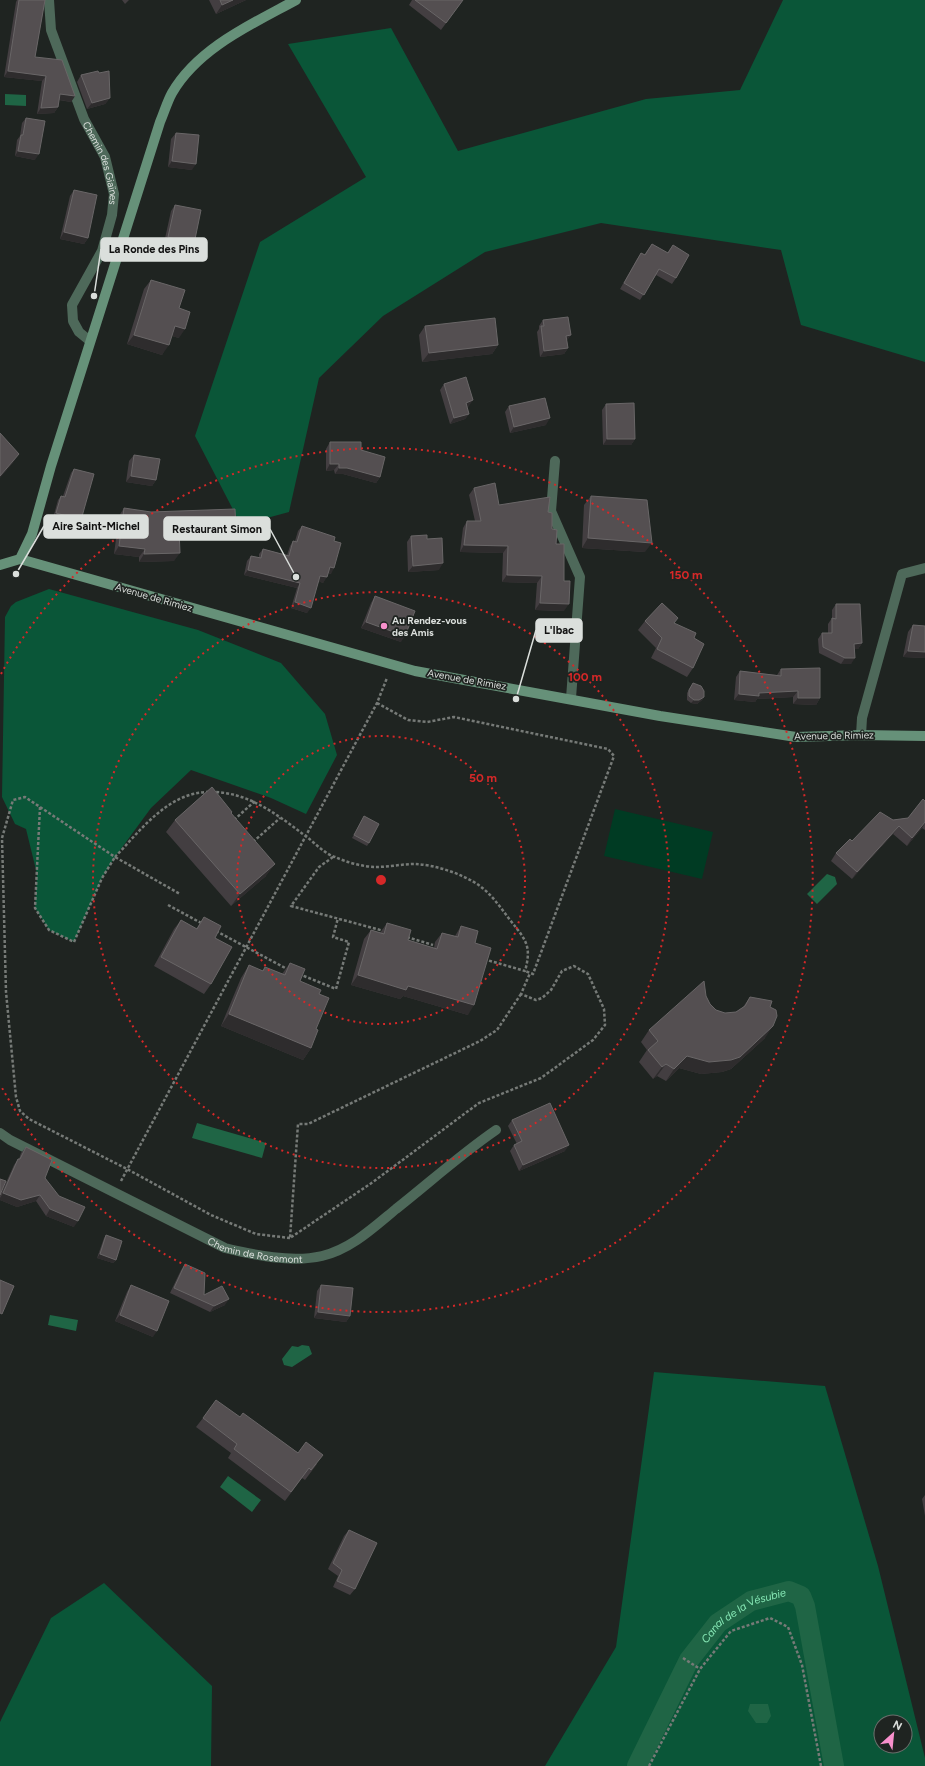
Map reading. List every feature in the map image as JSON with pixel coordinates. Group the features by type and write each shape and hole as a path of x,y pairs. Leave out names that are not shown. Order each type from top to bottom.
{"street":[{"name":"Chemin des Giaïnes","path":"49,0 51,30 84,119 105,157 114,194 112,215 102,251 72,305 73,321 79,332 90,341"},
{"path":"0,565 20,558 32,534 90,341 160,122 172,93 194,66 216,46 296,0"},
{"path":"555,461 551,511 580,577 571,698"},
{"name":"Avenue de Rimiez","path":"20,558 393,665 660,716 796,737 861,735 925,736"},
{"path":"861,735 862,718 902,574 925,568"},
{"name":"Chemin de Rosemont","path":"0,1133 4,1137 225,1248 249,1254 288,1258 321,1256 348,1246 471,1148 496,1130"}],"path":[{"path":"127,1168 377,703 393,665"},
{"path":"290,1238 298,1124 308,1124 480,1040 497,1030 521,994 530,973 533,974 614,756 608,749 454,717 427,722 408,720 377,703"},
{"path":"40,806 35,908 49,930 74,942 102,878 115,857 159,812 186,796 208,792 240,796 255,801 333,857 375,867 417,864 440,868 462,876 481,886 502,908 528,947 530,955 525,971"},
{"path":"180,894 115,857 25,797 13,800 2,838 6,992 16,1097 20,1111 29,1119 127,1168 211,1215 256,1234 290,1238 373,1182 479,1103 541,1078 593,1040 605,1025 604,1009 588,974 574,966 562,971 551,990 542,998 536,1000 521,994"},
{"path":"233,821 255,801"},
{"path":"252,843 280,818"},
{"path":"333,857 319,867 291,906 389,932"},
{"path":"168,905 292,972 336,989 349,942 333,937 338,918"},
{"path":"404,936 433,945"},
{"path":"487,960 530,973"},
{"path":"649,1766 700,1668 731,1631 770,1618 788,1627 802,1665 820,1766"},
{"path":"683,1658 700,1668"}],"shaded area":[{"path":"783,0 925,0 925,362 801,325 781,250 601,223 485,252 383,316 319,378 289,512 241,525 195,436 260,242 366,177 288,44 391,28 458,151 646,99 740,90"},
{"path":"5,94 26,95 26,106 5,105"},
{"path":"49,589 198,630 281,663 325,714 337,755 306,814 271,798 191,770 151,808 115,857 102,878 74,942 49,930 35,908 37,874 26,829 15,824 2,797 5,617 11,606 16,602"},
{"path":"615,809 713,832 702,879 604,856"},
{"path":"827,874 835,877 837,884 817,904 807,894"},
{"path":"197,1123 266,1143 262,1158 192,1138"},
{"path":"50,1315 78,1320 76,1331 48,1325"},
{"path":"302,1345 309,1346 312,1354 292,1367 284,1365 282,1359 292,1346 298,1347"},
{"path":"654,1372 825,1386 878,1566 925,1758 925,1766 545,1766 616,1647"},
{"path":"228,1476 261,1500 252,1512 220,1487"},
{"path":"104,1583 212,1686 211,1766 0,1766 0,1722 51,1618"},
{"path":"750,1704 768,1704 771,1716 767,1723 756,1723 748,1711"}],"building":[{"path":"19,0 45,0 35,57 62,60 75,96 60,94 58,107 41,108 46,76 8,71"},
{"path":"220,0 233,0 222,5"},
{"path":"415,0 463,0 446,23"},
{"path":"98,71 99,73 109,71 110,98 92,103 81,75"},
{"path":"26,118 45,121 39,154 18,151"},
{"path":"176,133 199,135 196,164 172,161"},
{"path":"74,190 97,195 88,238 64,232"},
{"path":"175,205 201,210 194,244 168,237"},
{"path":"652,244 668,253 673,245 689,255 676,278 659,269 644,295 624,283 641,253 645,255"},
{"path":"151,280 185,290 179,308 190,312 185,329 175,326 169,345 134,335"},
{"path":"568,317 571,335 566,336 568,348 544,351 541,326 544,326 543,320"},
{"path":"495,318 498,345 429,353 425,326"},
{"path":"466,377 473,400 466,403 469,414 454,418 444,384"},
{"path":"545,398 550,418 514,427 509,406"},
{"path":"634,403 635,439 607,439 606,404"},
{"path":"0,433 19,454 0,476"},
{"path":"330,442 361,442 361,450 385,457 380,477 347,468 339,468 339,464 330,464"},
{"path":"134,455 160,459 156,480 131,476"},
{"path":"74,469 94,474 81,520 56,513 61,496 65,497"},
{"path":"495,483 499,505 550,497 548,512 552,513 552,529 557,530 556,544 564,544 564,581 570,581 569,604 540,603 542,576 507,575 508,546 464,545 467,521 481,521 474,488"},
{"path":"591,496 647,500 652,543 588,538"},
{"path":"124,508 151,512 235,509 236,528 179,530 180,553 144,554 145,549 119,546"},
{"path":"302,526 335,537 334,541 341,543 334,568 330,567 327,577 320,576 311,608 295,602 300,583 248,570 251,556 261,558 263,549 289,556 293,541 297,542"},
{"path":"427,535 427,539 442,538 443,563 413,566 411,536"},
{"path":"375,596 415,611 405,636 366,622"},
{"path":"662,603 678,618 674,623 696,633 694,638 704,644 693,668 657,649 662,638 645,621"},
{"path":"836,604 860,604 862,643 854,644 855,658 845,658 823,647 822,633 832,633 832,618 836,619"},
{"path":"913,625 925,626 925,652 908,651"},
{"path":"820,668 820,698 798,698 798,691 759,693 759,696 739,694 740,671 781,676 781,669"},
{"path":"693,683 701,686 704,691 704,697 699,700 694,700 689,696 689,690"},
{"path":"212,787 232,812 231,813 275,864 240,894 175,820"},
{"path":"923,799 925,801 925,822 912,838 899,826 857,872 836,853 850,839 852,841 880,812 893,820 908,818"},
{"path":"364,816 379,824 369,843 354,835"},
{"path":"204,917 221,926 215,938 232,947 211,984 161,957 181,920 197,929"},
{"path":"387,923 411,930 408,940 437,949 442,933 458,937 461,926 478,931 475,943 491,948 474,1005 408,986 406,990 358,975 371,930 384,934"},
{"path":"290,963 305,969 300,981 321,990 319,994 329,998 316,1029 318,1030 311,1048 229,1014 249,965 263,971 265,967 285,975"},
{"path":"704,981 706,996 710,1004 716,1010 725,1013 736,1012 745,1006 750,997 772,1001 770,1007 776,1010 777,1016 773,1026 740,1057 731,1060 709,1062 687,1056 674,1069 666,1064 662,1067 648,1050 658,1041 649,1030"},
{"path":"550,1103 569,1145 523,1165 514,1145 522,1141 512,1120"},
{"path":"26,1147 52,1160 45,1178 59,1196 85,1207 78,1221 50,1209 40,1195 21,1200 3,1193 18,1159 20,1159"},
{"path":"0,1179 6,1181 0,1195"},
{"path":"106,1235 122,1241 116,1260 100,1254"},
{"path":"185,1264 205,1273 204,1295 222,1286 229,1299 214,1306 174,1288"},
{"path":"0,1280 14,1286 2,1314 0,1313"},
{"path":"131,1285 169,1301 157,1331 120,1315"},
{"path":"321,1285 353,1288 350,1316 318,1312"},
{"path":"216,1400 240,1417 243,1413 298,1453 306,1442 323,1455 311,1470 309,1468 291,1492 234,1449 237,1444 203,1418"},
{"path":"349,1530 377,1543 355,1589 337,1581 342,1570 333,1563"}],"waterway":[{"name":"Canal de la Vésubie","path":"637,1766 689,1660 718,1623 751,1601 789,1591 801,1596 805,1606 834,1766"}],"place":[{"name":"La Ronde des Pins","path":"94,296"},
{"name":"Aire Saint-Michel","path":"16,574"},
{"name":"Restaurant Simon","path":"296,577"},
{"name":"Au Rendez-vous des Amis","path":"384,626"},
{"name":"L'Ibac","path":"516,699"}]}
